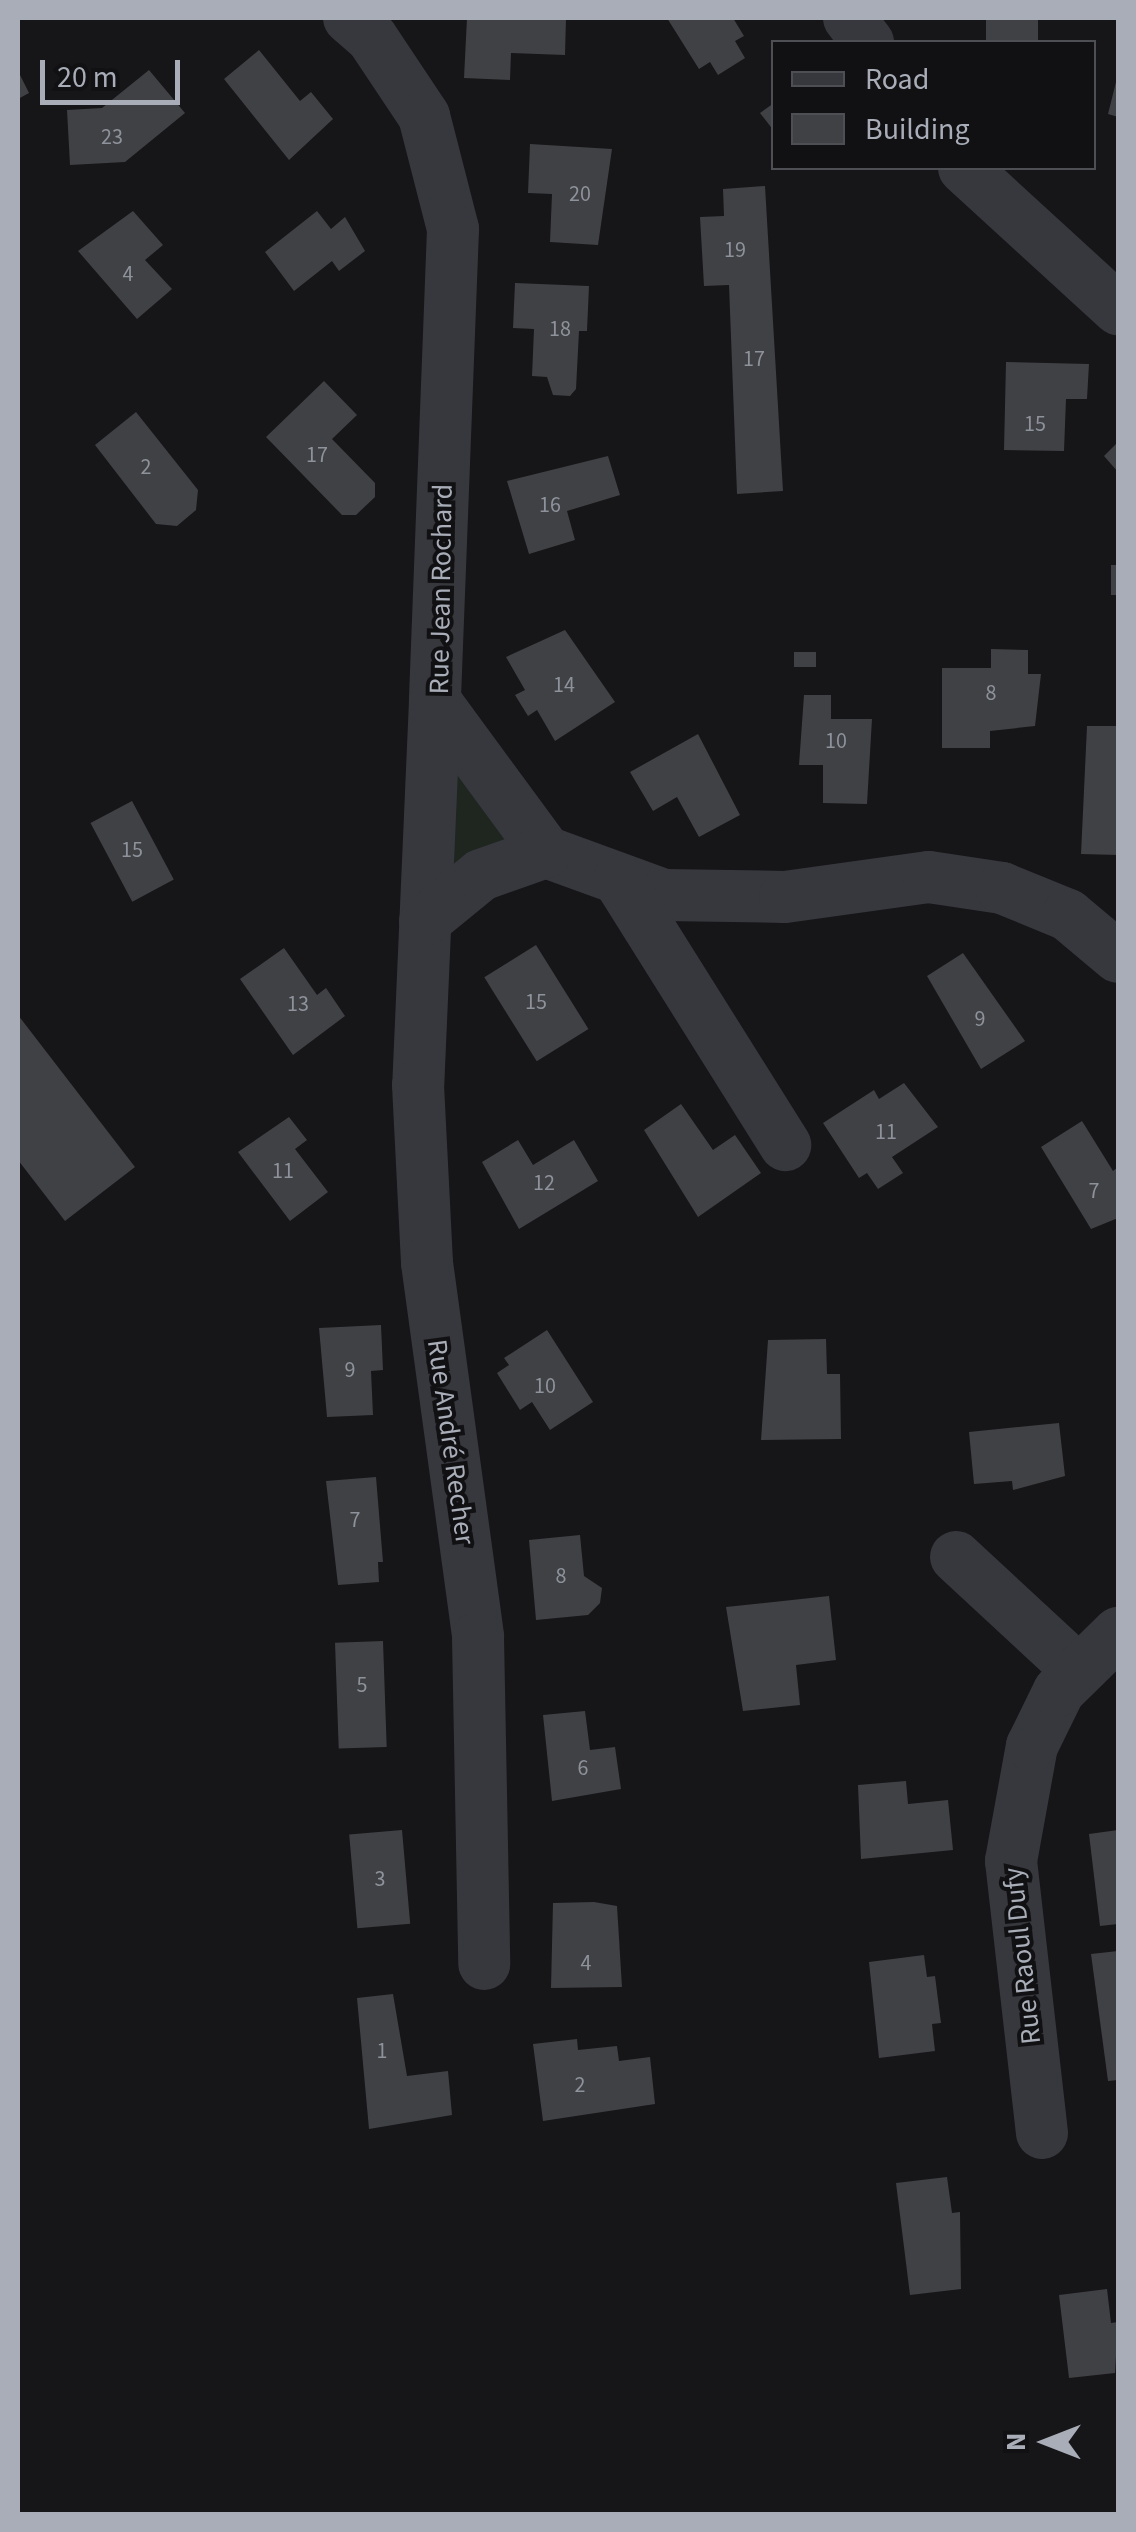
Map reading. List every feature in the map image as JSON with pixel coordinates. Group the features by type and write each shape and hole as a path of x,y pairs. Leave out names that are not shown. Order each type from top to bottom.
{"street":[{"name":"Rue Jean Rochard","path":"349,18 372,38 424,116 453,228 436,701 546,852"},
{"path":"849,18 866,40"},
{"path":"966,170 1118,309"},
{"name":"Rue André Recher","path":"436,701 418,1085 426,1243 478,1637 484,1964"},
{"path":"425,920 481,875 546,852 664,895 721,898 947,880 1002,888 1068,914 1118,957"},
{"path":"618,880 786,1145"},
{"path":"956,1557 1078,1670"},
{"name":"Rue Raoul Dufy","path":"1042,2133 1010,1861 1032,1746 1078,1670 1118,1633"}],"shaded area":[{"path":"457,767 515,834 454,874 446,780"}],"building":[{"path":"467,18 566,18 565,55 511,53 510,80 464,78"},
{"path":"667,18 733,18 744,36 735,41 745,58 718,75 710,62 699,69"},
{"path":"986,18 1038,18 1038,40 986,40"},
{"path":"259,50 300,101 311,92 333,119 289,160 224,79"},
{"path":"149,70 185,113 125,162 70,165 67,110 102,108"},
{"path":"18,71 29,93 18,99"},
{"path":"1118,78 1118,117 1108,114"},
{"path":"771,105 771,127 760,113"},
{"path":"530,144 612,149 598,245 550,242 552,194 528,193"},
{"path":"765,186 783,491 737,494 729,285 704,286 700,217 724,216 723,189"},
{"path":"133,211 163,245 145,260 172,289 137,319 78,251"},
{"path":"317,211 331,229 345,217 365,251 339,271 332,261 294,291 265,252"},
{"path":"515,283 589,286 587,331 579,331 576,389 570,396 553,395 547,377 532,376 534,329 513,328"},
{"path":"1006,362 1089,364 1087,399 1066,399 1064,451 1004,450"},
{"path":"324,381 357,415 332,439 375,483 375,497 356,515 342,515 266,437"},
{"path":"136,412 198,490 196,510 177,526 156,524 95,445"},
{"path":"1118,442 1118,472 1104,456"},
{"path":"608,456 620,495 567,511 575,540 529,554 507,481"},
{"path":"1111,565 1118,565 1118,595 1111,595"},
{"path":"565,630 615,702 555,741 537,710 528,716 515,695 525,690 506,657"},
{"path":"991,649 1028,650 1028,674 1041,674 1035,726 990,731 990,748 942,748 942,668 991,668"},
{"path":"794,652 816,652 816,667 794,667"},
{"path":"804,695 831,695 831,719 872,719 867,804 823,803 823,765 799,765"},
{"path":"1087,726 1118,726 1118,855 1081,854"},
{"path":"698,734 740,815 699,837 677,797 653,811 630,772"},
{"path":"132,801 174,880 132,902 91,823"},
{"path":"536,945 588,1029 537,1061 484,977"},
{"path":"284,948 317,995 326,988 345,1016 293,1055 240,979"},
{"path":"963,953 1025,1041 981,1069 927,976"},
{"path":"18,1015 135,1167 65,1221 18,1160"},
{"path":"904,1083 938,1127 892,1157 903,1173 878,1189 867,1173 859,1178 823,1123 874,1090 879,1099"},
{"path":"681,1104 713,1150 735,1135 761,1173 698,1217 644,1130"},
{"path":"289,1117 307,1140 295,1149 328,1192 290,1221 238,1152"},
{"path":"1082,1121 1113,1171 1118,1167 1118,1218 1091,1229 1041,1147"},
{"path":"518,1140 533,1165 574,1140 598,1181 519,1229 482,1162"},
{"path":"381,1325 383,1370 371,1371 373,1415 327,1417 319,1328"},
{"path":"547,1330 593,1402 550,1430 532,1402 520,1410 497,1373 509,1365 504,1358"},
{"path":"826,1339 827,1374 840,1374 841,1439 761,1440 768,1340"},
{"path":"1059,1423 1065,1476 1013,1490 1012,1481 974,1484 969,1432"},
{"path":"376,1477 383,1562 378,1562 379,1582 338,1585 326,1481"},
{"path":"580,1535 584,1576 602,1588 600,1603 588,1615 536,1620 529,1540"},
{"path":"829,1596 836,1660 796,1665 800,1705 743,1711 726,1607"},
{"path":"383,1641 387,1747 339,1749 335,1643"},
{"path":"585,1711 590,1750 615,1747 621,1789 552,1801 543,1715"},
{"path":"906,1781 908,1804 948,1800 953,1850 861,1859 858,1785"},
{"path":"402,1830 410,1924 357,1928 349,1835"},
{"path":"1118,1830 1118,1924 1100,1926 1089,1834"},
{"path":"553,1903 617,1906 622,1987 551,1988"},
{"path":"1118,1951 1118,2080 1108,2081 1091,1954"},
{"path":"924,1955 927,1977 935,1976 941,2023 932,2024 935,2051 879,2058 869,1962"},
{"path":"393,1994 407,2076 448,2071 452,2115 369,2129 357,1998"},
{"path":"577,2039 578,2050 617,2046 619,2061 650,2057 655,2104 543,2121 533,2044"},
{"path":"947,2177 952,2213 960,2212 961,2289 910,2295 896,2183"},
{"path":"1107,2289 1111,2323 1118,2322 1115,2373 1069,2378 1059,2295"}]}
